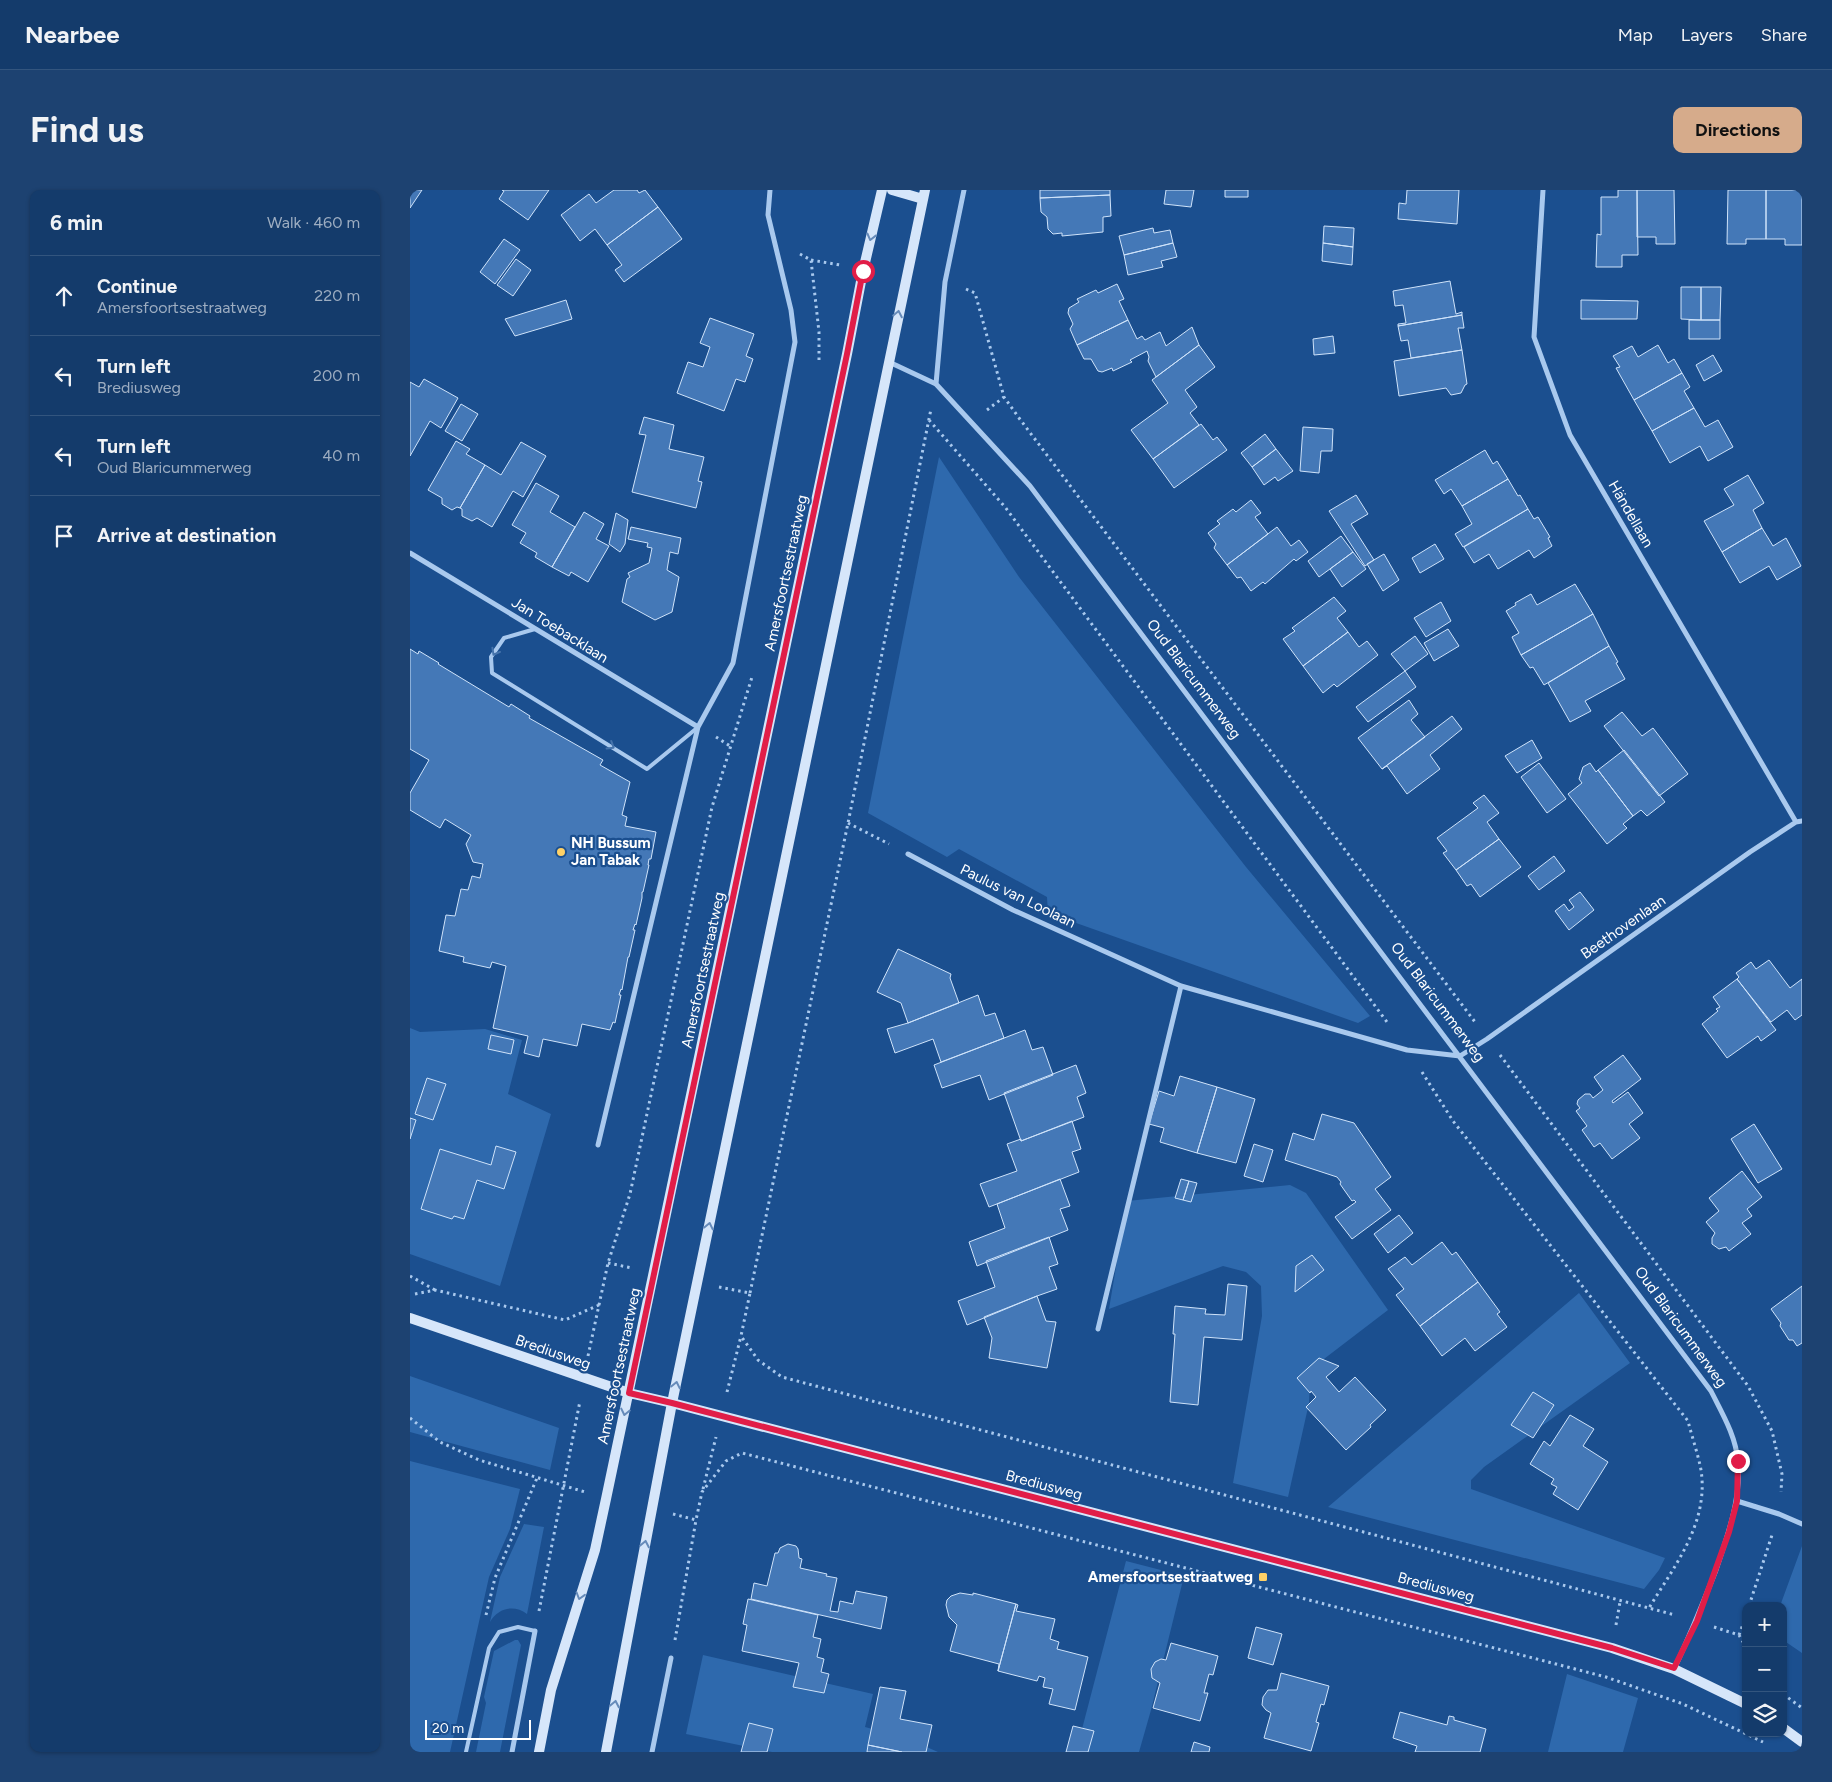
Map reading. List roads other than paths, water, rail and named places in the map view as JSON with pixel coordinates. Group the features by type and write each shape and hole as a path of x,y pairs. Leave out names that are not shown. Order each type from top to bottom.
{"main road":[{"name":"Amersfoortsestraatweg","path":"539,1752 551,1690 595,1550 863,271 882,190"},
{"path":"606,1752 672,1403 924,195 892,190"},
{"name":"Brediusweg","path":"410,1318 629,1393 1593,1643 1674,1668"},
{"path":"1674,1668 1742,1702"},
{"path":"1787,1731 1802,1742"}],"street":[{"path":"598,1145 698,728 734,663 795,342 791,310 768,215 770,190"},
{"path":"936,384 945,282 964,190"},
{"name":"Händellaan","path":"1543,190 1534,338 1570,435 1799,822"},
{"name":"Oud Blaricummerweg","path":"889,362 936,384 1030,486 1711,1391 1729,1427 1738,1461 1737,1501 1729,1532 1697,1621 1674,1668"},
{"name":"Jan Toebacklaan","path":"410,553 698,728"},
{"name":"Beethovenlaan","path":"1460,1056 1750,852 1799,822"},
{"name":"Paulus van Loolaan","path":"908,854 1013,910 1181,986 1407,1050 1460,1056"},
{"path":"1098,1329 1181,986"},
{"path":"1737,1501 1779,1514 1802,1524"},
{"path":"512,1752 535,1631"},
{"path":"652,1752 671,1658"}],"lane":[{"path":"535,630 504,638 491,657 492,673 647,769 698,728"},
{"path":"466,1752 489,1648 498,1632 518,1627 535,1631"}],"place":[{"name":"NH Bussum Jan Tabak","path":"561,852"},
{"name":"Amersfoortsestraatweg","path":"1263,1577"}]}
